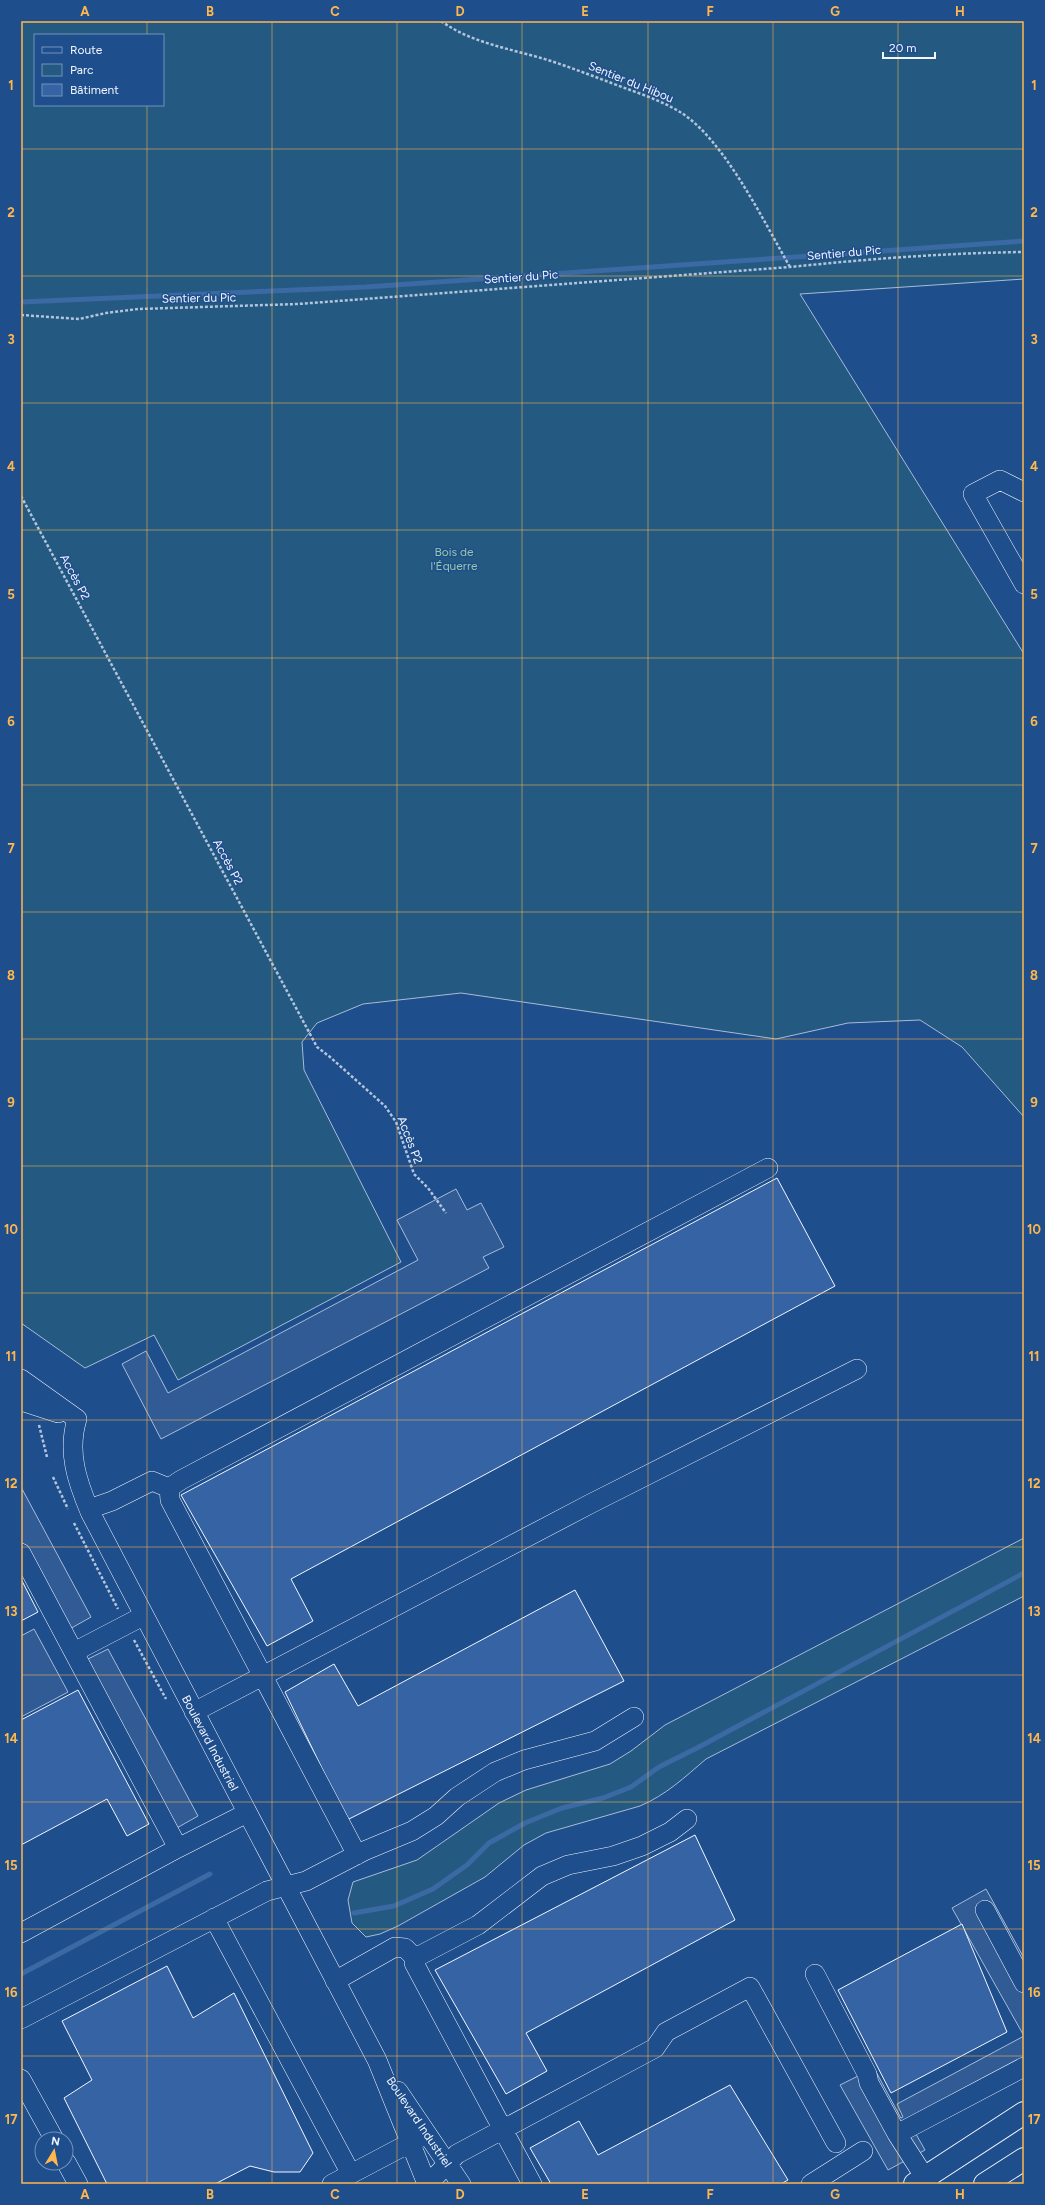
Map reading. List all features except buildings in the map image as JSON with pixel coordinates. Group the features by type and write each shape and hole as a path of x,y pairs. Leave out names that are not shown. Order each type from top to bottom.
{"main road":[{"path":"923,2182 1024,2114"},
{"path":"985,2184 1024,2159"}],"street":[{"path":"1024,492 1000,480 973,494 1024,584"},
{"path":"169,1488 188,1476 768,1168"},
{"path":"194,1712 573,1512 857,1369"},
{"path":"21,1379 77,1419"},
{"path":"21,1400 77,1419"},
{"path":"21,1417 39,1414 77,1419"},
{"name":"Boulevard Industriel","path":"77,1419 73,1436 73,1458 78,1483 89,1509 143,1616 377,2060 461,2184"},
{"path":"89,1509 112,1501 152,1481 169,1488"},
{"path":"169,1488 170,1500 357,1855"},
{"path":"21,1553 178,1848"},
{"path":"74,1652 143,1616"},
{"path":"21,2019 267,1891 306,1881 357,1855 398,1838 425,1824 457,1797 495,1772 524,1760 595,1741 634,1717"},
{"path":"21,1933 178,1848 247,1813"},
{"path":"414,1958 478,1925 542,1876 568,1865 613,1856 642,1846 670,1832 687,1819"},
{"path":"985,1910 1024,1983"},
{"path":"214,1918 351,2174"},
{"path":"335,1981 395,1947 405,1948 414,1958 414,1963 532,2184"},
{"path":"815,1974 867,2074 869,2083 923,2182"},
{"path":"427,2184 457,2154 655,2048 666,2032 750,1987 836,2143"},
{"name":"Boulevard Industriel","path":"377,2060 427,2184"},
{"path":"897,2134 1024,2067"},
{"path":"21,2079 50,2131"},
{"path":"332,2184 427,2134"},
{"path":"811,2184 863,2151"},
{"path":"71,2171 78,2184"}],"path":[{"name":"Sentier du Hibou","path":"441,21 476,41 519,51 571,67 650,98 680,112 698,127 727,161 790,267"},
{"name":"Sentier du Pic","path":"21,315 79,319 106,313 138,309 275,305 790,267 952,253 1024,252"},
{"name":"Accès P2","path":"21,496 317,1047 385,1106 396,1122 414,1174 428,1188 446,1213"},
{"path":"40,1437 47,1457"}],"green space":[{"name":"Bois de l'Équerre","path":"21,21 1024,21 1024,279 800,294 1024,654 1024,1117 962,1047 920,1020 848,1023 776,1039 461,993 363,1004 317,1023 302,1042 304,1070 401,1262 178,1380 154,1335 85,1368 21,1323"},
{"path":"1024,1538 1024,1596 706,1759 675,1785 649,1802 640,1806 546,1833 524,1845 485,1877 398,1926 380,1934 366,1937 352,1923 348,1900 353,1882 417,1860 499,1803 526,1790 610,1764 631,1751 665,1725"}],"shaded area":[{"path":"456,1189 467,1210 481,1203 504,1247 483,1257 489,1268 161,1439 122,1364 146,1351 168,1393 418,1260 397,1220"},
{"path":"21,1487 91,1617 68,1630 21,1543"},
{"path":"34,1629 68,1692 21,1717 21,1636"},
{"path":"108,1649 198,1816 175,1829 84,1661"},
{"path":"986,1889 1024,1958 1024,2036 952,1908"},
{"path":"1024,2036 1024,2065 912,2127 925,2150 888,2170 840,2085 874,2068 901,2118 903,2117 897,2104"}],"waterway":[{"path":"21,302 366,287 1024,241"},
{"path":"354,1913 394,1906 433,1889 467,1865 489,1843 525,1823 562,1808 603,1798 631,1787 659,1767 1024,1573"},
{"path":"21,1974 210,1874"}]}
